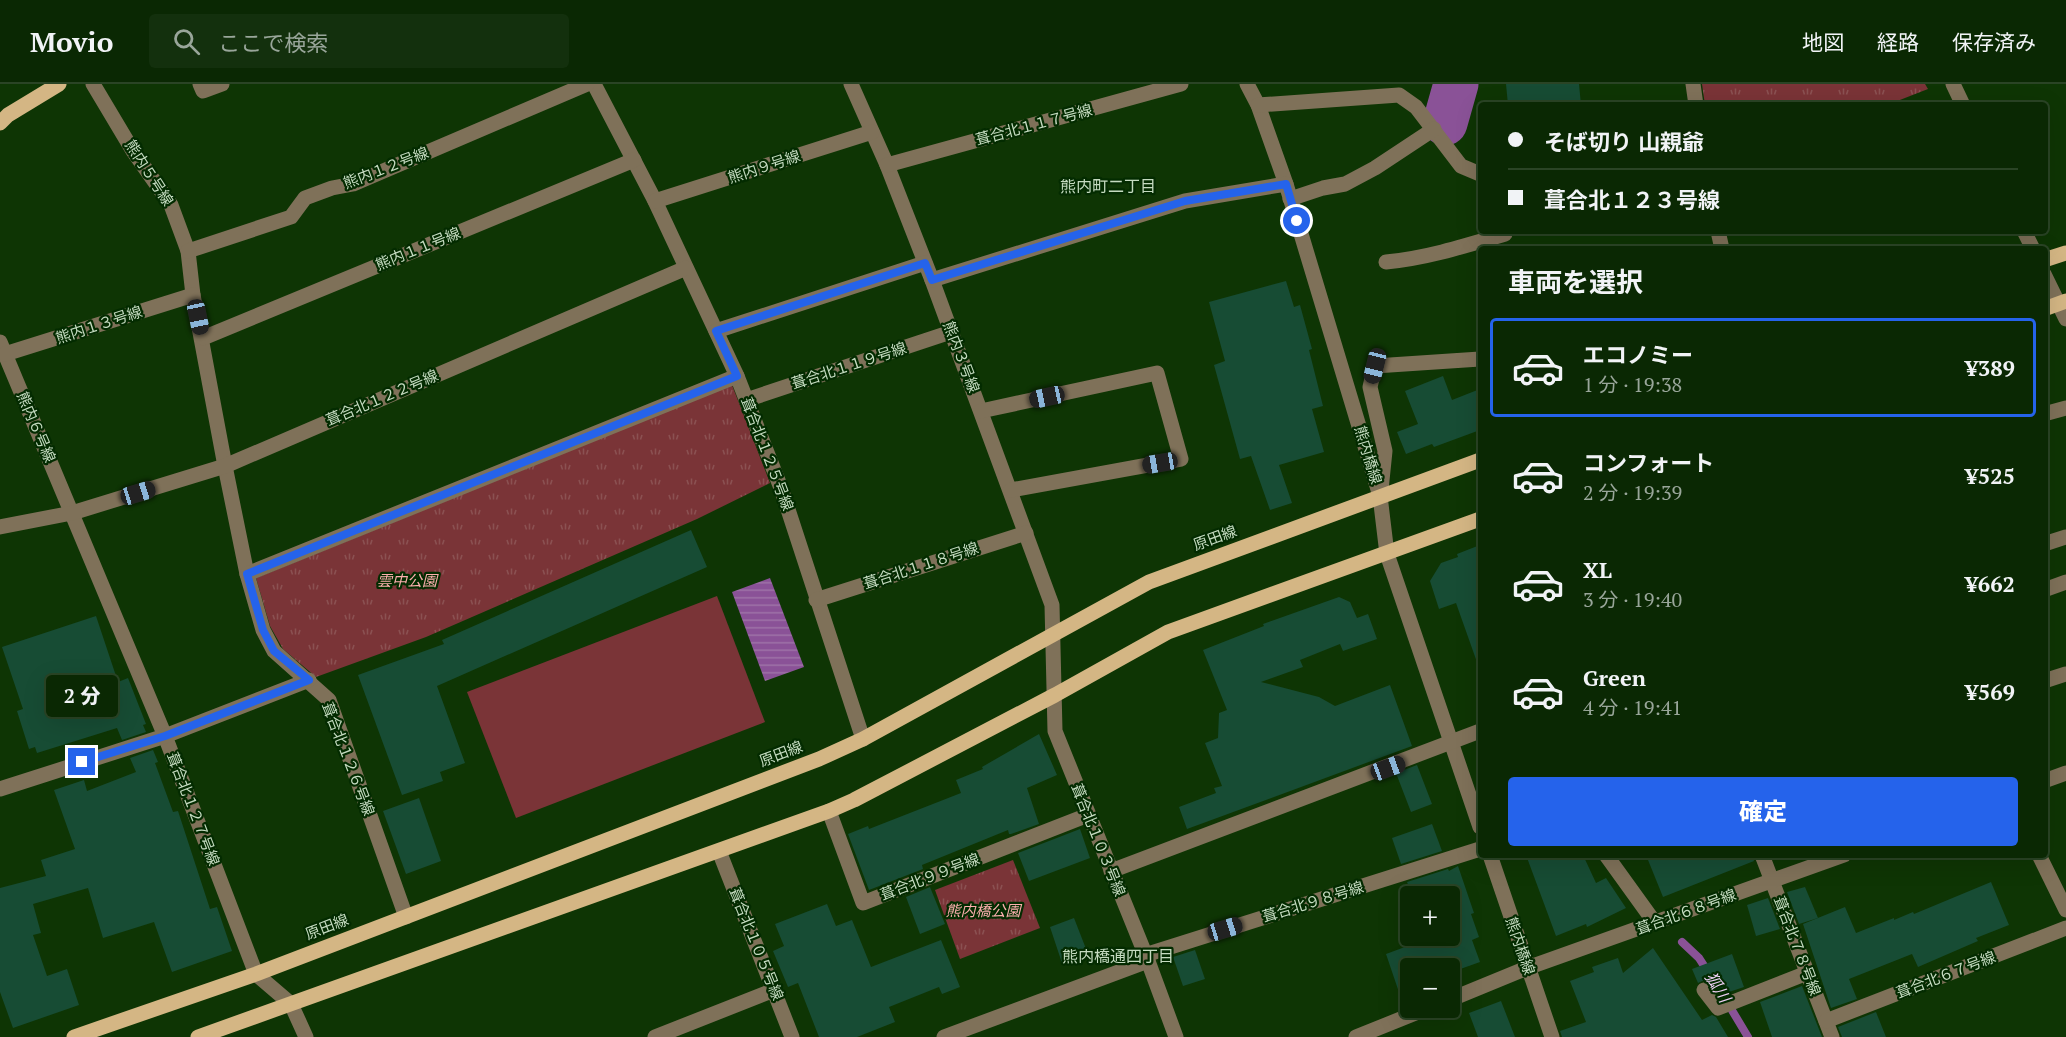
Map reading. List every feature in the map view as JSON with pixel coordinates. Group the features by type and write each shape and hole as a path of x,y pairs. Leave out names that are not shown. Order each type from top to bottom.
{"main road":[{"path":"0,123 8,115 59,84"},
{"path":"2048,259 2066,253"},
{"name":"原田線","path":"74,1037 255,974 808,763 863,739 1149,582 1478,461"},
{"path":"198,1037 829,811 865,795 1055,695 1168,632 1478,520"}],"street":[{"name":"熊内５号線","path":"93,84 133,151 171,204 188,250 193,295 203,338"},
{"path":"200,84 203,91 222,84"},
{"name":"熊内１２号線","path":"188,250 291,217 304,198 352,184 587,84"},
{"name":"葺合北１２５号線","path":"594,84 656,201 737,376 781,488 863,739"},
{"name":"熊内３号線","path":"850,84 886,165 932,280 1011,490 1052,605 1053,636"},
{"name":"葺合北１１７号線","path":"886,165 1181,84"},
{"name":"熊内橋線","path":"1247,84 1258,105 1288,192 1380,496 1387,554 1478,821"},
{"path":"1693,84 1696,102"},
{"path":"1953,84 1962,102"},
{"path":"1258,105 1399,94 1416,108 1461,166 1478,173"},
{"path":"932,280 1185,201 1288,192 1344,184 1375,168 1434,129"},
{"name":"熊内９号線","path":"656,201 872,132"},
{"name":"熊内１１号線","path":"203,338 634,160"},
{"path":"1386,262 1411,259 1506,238"},
{"path":"716,331 925,263"},
{"name":"葺合北１２２号線","path":"0,527 72,513 225,466 686,268"},
{"path":"2048,284 2056,305 2066,319"},
{"name":"熊内１３号線","path":"3,348 193,295"},
{"name":"葺合北１１９号線","path":"746,400 951,332"},
{"name":"葺合北１２６号線","path":"203,338 225,466 247,574 263,630 274,651 329,700 406,917"},
{"name":"熊内６号線","path":"3,348 72,513"},
{"path":"1380,496 1385,451 1370,387 1375,366 1478,359"},
{"path":"981,411 1157,374 1182,459 1011,490"},
{"path":"247,574 737,376"},
{"path":"2048,413 2066,408"},
{"name":"葺合北１２７号線","path":"72,513 165,736 255,974"},
{"name":"葺合北１１８号線","path":"816,600 1026,533"},
{"path":"2048,543 2066,537"},
{"path":"2048,589 2066,582"},
{"name":"葺合北１０３号線","path":"1053,636 1055,731 1176,1037"},
{"path":"2048,680 2066,674"},
{"path":"0,789 165,736 309,680"},
{"path":"1111,871 1452,744 1478,732"},
{"path":"2048,780 2066,773"},
{"name":"葺合北９９号線","path":"829,811 863,903 1088,815"},
{"name":"葺合北９８号線","path":"944,1037 1146,958 1478,850"},
{"name":"葺合北１０５号線","path":"719,852 792,1037"},
{"name":"熊内橋線","path":"1491,858 1552,1037"},
{"path":"1608,858 1655,923"},
{"name":"葺合北７８号線","path":"1763,858 1832,1037"},
{"name":"葺合北６８号線","path":"1460,995 1527,968 1836,858"},
{"path":"2040,858 2066,910"},
{"name":"葺合北６７号線","path":"1826,1021 2066,928"},
{"path":"1704,990 1718,1008 1807,973"},
{"path":"255,974 291,1004 306,1037"},
{"path":"655,1037 774,990"},
{"path":"1356,1037 1373,1034 1407,1018"}],"green space":[{"path":"1702,84 1925,84 1928,89 1895,102 1705,102"},
{"name":"雲中公園","path":"732,385 770,483 697,519 426,637 316,677 283,649 270,626 256,578"},
{"path":"717,596 765,722 516,818 467,692"},
{"name":"熊内橋公園","path":"1013,860 1040,928 960,959 935,890"}],"shaded area":[{"path":"770,578 804,667 765,681 732,592"}],"building":[{"path":"1506,84 1579,84 1581,102 1508,102"},
{"path":"1286,281 1294,307 1300,305 1312,349 1309,350 1323,406 1312,409 1324,452 1279,465 1292,503 1270,510 1251,456 1240,459 1214,365 1225,361 1209,302"},
{"path":"1443,376 1452,400 1478,390 1478,431 1434,447 1432,444 1406,454 1397,432 1418,424 1405,391"},
{"path":"691,530 707,567 437,686 465,763 440,772 443,781 402,795 358,675 444,644 442,640"},
{"path":"1478,546 1478,665 1456,603 1439,609 1430,581 1441,563 1458,557 1457,554"},
{"path":"1339,597 1350,602 1357,618 1368,614 1377,639 1343,651 1340,644 1300,660 1303,667 1261,682 1319,697 1335,706 1390,685 1412,746 1187,829 1179,807 1216,793 1214,788 1222,786 1205,743 1218,738 1219,713 1227,710 1203,650 1264,626 1263,624"},
{"path":"96,616 118,682 128,678 146,724 143,725 146,732 122,740 117,728 37,753 35,747 29,749 17,711 23,709 2,647"},
{"path":"1039,734 1057,775 1027,788 1039,824 1011,834 1008,830 922,865 923,869 869,890 848,834 868,826 869,829 961,793 956,780 983,769 982,767"},
{"path":"153,750 158,762 155,763 173,812 178,811 210,909 217,907 232,951 172,972 154,922 103,938 88,888 33,904 41,933 33,935 47,976 67,969 79,1005 13,1028 0,992 0,888 46,876 41,860 75,849 54,790 84,780 87,791 136,772 130,758"},
{"path":"1417,765 1432,804 1411,812 1396,773"},
{"path":"419,798 441,861 406,874 383,811"},
{"path":"1432,824 1442,851 1401,864 1392,838"},
{"path":"1080,829 1090,858 1029,881 1018,853"},
{"path":"1527,858 1584,858 1596,883 1606,878 1626,908 1587,927 1586,924 1556,936"},
{"path":"1647,858 1753,858 1754,861 1663,897"},
{"path":"1458,866 1474,913 1471,914 1479,937 1472,940 1480,962 1460,969 1460,958 1400,958 1400,995 1386,954 1408,946 1460,946 1460,886 1409,886 1407,882 1448,869 1449,871"},
{"path":"1991,882 2009,925 1976,938 1978,941 1918,967 1912,954 1849,979 1857,999 1831,1008 1803,924 1845,907 1856,933 1894,918 1894,920 1913,912 1914,914"},
{"path":"930,887 945,924 920,934 906,897"},
{"path":"1805,887 1818,918 1799,924 1787,892"},
{"path":"1768,898 1780,929 1756,936 1747,905"},
{"path":"827,904 836,926 852,920 871,967 941,940 960,987 942,994 939,987 889,1007 895,1022 857,1037 819,1037 798,983 788,987 773,951 784,946 775,924"},
{"path":"1074,918 1088,954 1062,963 1050,927"},
{"path":"1653,948 1702,1020 1712,1015 1716,1017 1728,1037 1562,1037 1560,1031 1586,1022 1570,981 1594,972 1592,967 1618,958 1623,973"},
{"path":"1195,950 1205,979 1183,986 1173,957"},
{"path":"1732,954 1744,987 1720,995 1708,981 1698,983 1692,969"},
{"path":"1802,986 1822,1037 1772,1037 1760,1002"},
{"path":"1501,1001 1515,1037 1478,1037 1469,1013"},
{"path":"1876,1012 1886,1037 1842,1037 1838,1027"}],"waterway":[{"name":"狐川","path":"1445,123 1456,84"},
{"name":"狐川","path":"1682,942 1699,958 1708,972"},
{"name":"狐川","path":"1718,987 1748,1037"}],"district":[{"name":"熊内町二丁目","path":"1108,186"},
{"name":"熊内橋通四丁目","path":"1118,956"}],"route":[{"path":"82,762 165,736 309,680 274,651 263,630 247,574 737,376 716,331 925,263 932,280 1185,201 1286,184 1297,221"}]}
